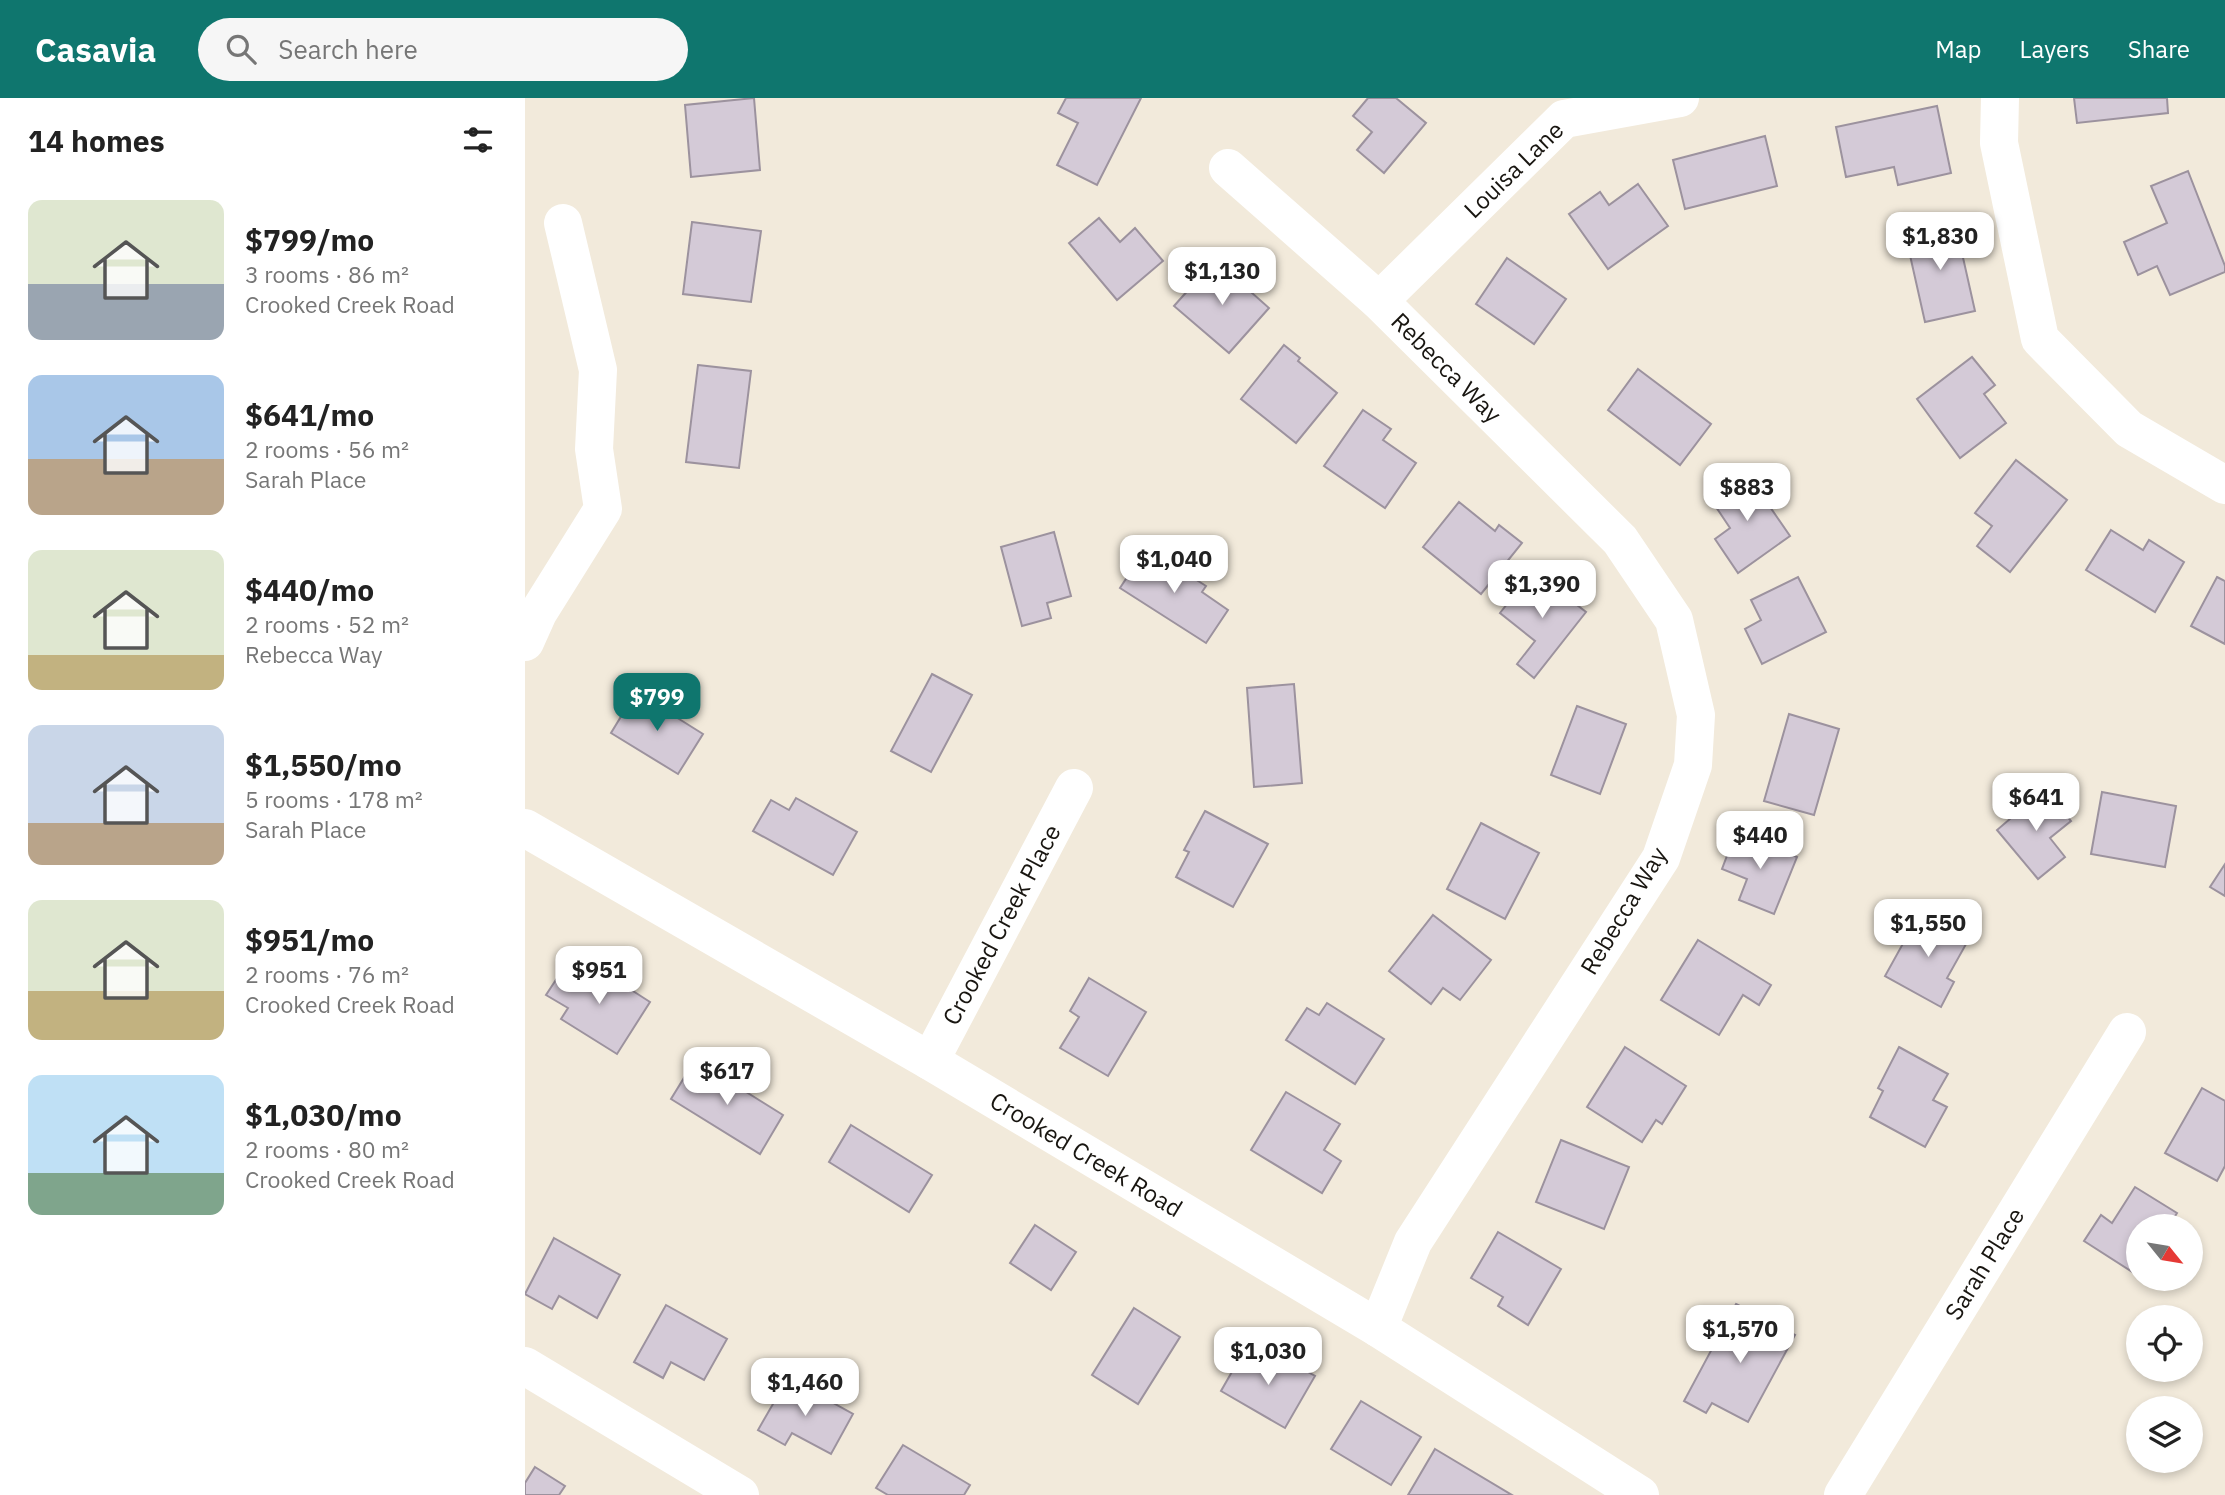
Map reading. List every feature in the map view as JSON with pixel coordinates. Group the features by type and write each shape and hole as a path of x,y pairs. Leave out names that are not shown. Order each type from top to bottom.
{"street":[{"name":"Louisa Lane","path":"1379,302 1560,108 1680,98"},
{"path":"2000,98 1999,143 2040,339 2129,429 2225,485"},
{"name":"Rebecca Way","path":"1228,167 1379,302 1620,540 1674,620 1696,715 1693,765 1661,858 1413,1242 1378,1328"},
{"path":"525,642 538,613 603,509 594,449 598,370 563,223"},
{"name":"Crooked Creek Place","path":"929,1061 1074,788"},
{"name":"Crooked Creek Road","path":"525,828 929,1061 1378,1328 1640,1495"},
{"name":"Sarah Place","path":"1843,1495 2127,1032"},
{"path":"525,1366 740,1495"}],"building":[{"path":"754,98 760,170 691,177 685,105"},
{"path":"1066,98 1141,98 1097,185 1057,165 1078,123 1058,113"},
{"path":"1368,98 1396,98 1426,123 1384,173 1357,150 1372,132 1353,116"},
{"path":"2074,98 2167,98 2168,113 2077,123"},
{"path":"1937,106 1951,173 1898,185 1894,167 1846,177 1836,127"},
{"path":"1765,136 1777,186 1685,209 1673,160"},
{"path":"2188,171 2225,272 2170,295 2157,266 2138,275 2124,242 2167,223 2151,186"},
{"path":"1638,184 1668,226 1608,269 1569,214 1600,192 1609,205"},
{"path":"1099,218 1120,242 1135,228 1163,261 1117,300 1069,243"},
{"path":"692,222 761,231 751,302 683,294"},
{"path":"1955,222 1975,311 1925,322 1905,233"},
{"path":"1507,258 1566,299 1534,344 1476,304"},
{"path":"1215,260 1269,308 1229,353 1174,306"},
{"path":"1284,345 1300,358 1298,361 1337,393 1296,443 1241,399"},
{"path":"1972,357 1995,385 1984,394 2006,423 1960,458 1917,399"},
{"path":"698,365 751,371 739,468 686,462"},
{"path":"1638,369 1711,424 1680,465 1608,410"},
{"path":"1363,410 1391,429 1383,440 1416,463 1385,508 1324,466"},
{"path":"2016,460 2067,500 2010,572 1977,546 1992,526 1975,513"},
{"path":"1746,472 1790,536 1738,573 1715,539 1730,528 1710,498"},
{"path":"1459,502 1495,531 1499,525 1522,543 1481,594 1423,547"},
{"path":"2111,530 2143,550 2149,540 2184,562 2155,612 2086,570"},
{"path":"1054,532 1071,596 1047,603 1051,618 1022,626 1001,547"},
{"path":"1146,548 1206,586 1202,592 1228,610 1206,643 1120,588"},
{"path":"1533,571 1586,612 1534,678 1517,664 1535,641 1500,613"},
{"path":"1798,577 1826,632 1762,664 1745,629 1761,620 1751,600"},
{"path":"2217,577 2225,581 2225,644 2191,626"},
{"path":"932,674 972,695 931,772 891,751"},
{"path":"1294,684 1302,783 1254,787 1247,688"},
{"path":"636,692 703,734 678,774 611,733"},
{"path":"1577,706 1626,724 1600,794 1551,775"},
{"path":"1789,714 1839,729 1814,815 1764,801"},
{"path":"2045,789 2071,821 2050,838 2065,857 2038,879 1997,830"},
{"path":"2102,792 2176,806 2165,867 2091,854"},
{"path":"796,798 857,832 833,875 753,831 771,800 789,810"},
{"path":"1205,811 1268,844 1233,907 1176,877 1189,852 1184,850"},
{"path":"1481,823 1539,853 1505,919 1447,889"},
{"path":"1736,832 1797,857 1774,914 1739,900 1747,879 1722,869"},
{"path":"2225,864 2225,896 2210,887"},
{"path":"1921,911 1970,937 1947,978 1954,982 1941,1007 1885,976"},
{"path":"1433,915 1491,960 1460,1000 1443,988 1431,1004 1389,971"},
{"path":"1698,940 1771,985 1759,1005 1743,995 1719,1035 1661,1000"},
{"path":"591,964 650,1002 617,1054 561,1019 568,1008 546,995 565,966 583,977"},
{"path":"1089,978 1146,1012 1108,1076 1060,1048 1079,1017 1070,1011"},
{"path":"1327,1003 1384,1039 1355,1084 1286,1040 1307,1008 1319,1015"},
{"path":"1625,1047 1686,1086 1662,1124 1656,1120 1642,1142 1587,1107"},
{"path":"1899,1047 1948,1074 1933,1100 1947,1107 1925,1147 1870,1117 1883,1091 1878,1088"},
{"path":"695,1060 783,1115 760,1154 671,1099"},
{"path":"2202,1088 2225,1101 2225,1166 2217,1181 2165,1153"},
{"path":"1286,1092 1340,1124 1324,1150 1341,1161 1322,1193 1251,1150"},
{"path":"851,1125 932,1175 909,1212 829,1162"},
{"path":"1561,1140 1629,1167 1604,1229 1536,1202"},
{"path":"2135,1187 2177,1213 2126,1214 2126,1268 2084,1241 2101,1215 2112,1223"},
{"path":"1035,1225 1076,1252 1051,1290 1010,1263"},
{"path":"1498,1232 1561,1269 1528,1325 1498,1306 1503,1297 1471,1278"},
{"path":"554,1238 620,1275 597,1318 559,1296 552,1309 525,1294"},
{"path":"1736,1304 1795,1335 1748,1422 1712,1403 1706,1413 1684,1401"},
{"path":"666,1305 727,1339 704,1380 671,1362 663,1378 634,1362"},
{"path":"1134,1308 1180,1337 1138,1404 1092,1375"},
{"path":"1245,1349 1282,1370 1288,1361 1315,1376 1285,1428 1221,1391"},
{"path":"788,1378 853,1414 831,1454 792,1433 785,1445 758,1430"},
{"path":"1361,1401 1421,1437 1391,1485 1331,1449"},
{"path":"903,1445 970,1485 964,1495 888,1495 876,1488"},
{"path":"1435,1449 1512,1495 1408,1495"},
{"path":"535,1467 565,1486 559,1495 525,1495 525,1483"}]}
